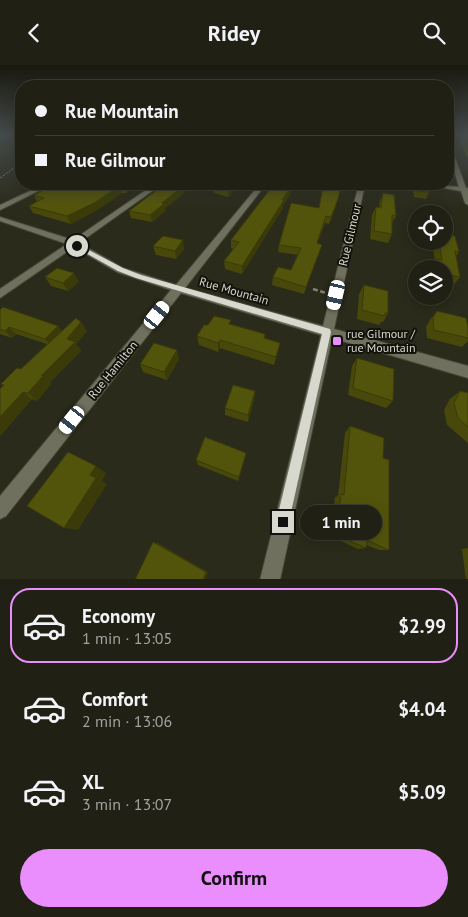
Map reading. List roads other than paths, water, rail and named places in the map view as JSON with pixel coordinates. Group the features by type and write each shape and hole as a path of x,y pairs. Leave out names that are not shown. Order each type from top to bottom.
{"street":[{"path":"454,159 466,190 468,203"},
{"path":"0,208 36,190"},
{"path":"0,293 150,190"},
{"name":"Rue Hamilton","path":"0,510 258,190"},
{"name":"Rue Gilmour","path":"270,579 361,190"},
{"name":"Rue Mountain","path":"0,219 73,243 120,270 178,289 468,372"}],"place":[{"name":"rue Gilmour / rue Mountain","path":"337,341"}]}
